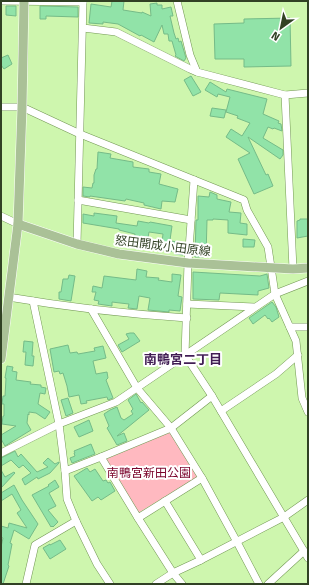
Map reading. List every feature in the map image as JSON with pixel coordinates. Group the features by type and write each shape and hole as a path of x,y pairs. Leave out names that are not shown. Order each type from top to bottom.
{"main road":[{"path":"1,359 4,309 8,297 18,224 24,1"},
{"name":"怒田開成小田原線","path":"18,224 76,244 119,254 188,264 294,269 308,268"}],"street":[{"path":"1,1 83,1 76,244"},
{"path":"177,1 190,55 197,72"},
{"path":"82,28 116,32 197,72 285,95 308,93"},
{"path":"285,95 294,269"},
{"path":"1,107 22,106 80,134 244,200 247,210 268,247 275,294 296,341 302,398 308,412"},
{"path":"194,180 188,264 185,355 212,396 308,558"},
{"path":"78,200 191,220"},
{"path":"1,216 18,224"},
{"path":"1,453 59,424 116,402 275,294 308,281"},
{"path":"8,297 148,316 186,318"},
{"path":"33,301 59,424 65,470 66,499 97,564 110,584"},
{"path":"187,304 255,307"},
{"path":"91,309 137,388 171,428 202,478 259,584"},
{"path":"290,327 308,327"},
{"path":"221,411 276,374 298,355"},
{"path":"65,470 171,428 212,396"},
{"path":"101,457 173,573 182,584"},
{"path":"138,518 202,478"},
{"path":"156,584 173,573 284,517 308,500"},
{"path":"165,501 201,560"},
{"path":"26,584 35,545 76,521"},
{"path":"268,584 304,551"}],"green space":[{"name":"南鴨宮新田公園","path":"170,432 198,477 138,513 106,459"}],"building":[{"path":"112,1 124,1 123,10 142,12 151,16 150,4 157,3 157,5 162,5 162,9 171,7 173,16 170,16 174,33 176,39 178,38 179,42 181,41 186,58 184,61 175,56 172,41 169,41 168,34 164,34 162,25 154,42 118,24 103,22 103,24 89,23 91,4 111,7"},
{"path":"6,6 16,6 16,16 6,15"},
{"path":"40,6 78,7 78,17 46,16 46,19 40,19"},
{"path":"290,18 291,66 244,67 244,59 215,59 214,24 244,23 244,19"},
{"path":"8,55 12,64 4,69 1,65 1,58"},
{"path":"191,76 201,92 193,96 184,80"},
{"path":"210,82 226,92 227,89 267,99 263,114 279,121 278,123 281,124 282,131 268,127 263,138 283,150 283,155 280,159 248,137 266,175 268,174 273,186 254,194 238,159 250,153 226,137 231,129 242,136 250,123 237,118 238,116 226,112 230,97 218,94 217,97 205,90"},
{"path":"212,108 226,110 224,118 210,116"},
{"path":"98,152 111,154 110,158 133,162 133,167 149,169 149,172 161,174 159,184 178,189 175,202 162,201 161,209 126,199 125,201 83,196 83,187 92,188 94,183"},
{"path":"210,192 217,195 217,199 231,202 229,212 241,213 240,223 247,224 247,235 228,233 228,220 207,220 206,257 195,257 198,196 209,197"},
{"path":"94,213 117,216 116,223 137,226 138,221 172,226 170,240 184,243 183,255 175,254 176,252 161,250 163,234 149,232 146,249 133,246 135,234 119,229 83,223 83,214 94,216"},
{"path":"300,219 308,219 308,236 297,238 297,221"},
{"path":"243,239 255,240 254,247 243,247"},
{"path":"137,269 147,271 146,277 159,278 158,280 172,282 172,274 181,275 178,296 182,297 180,311 169,310 169,312 148,310 150,298 139,296 137,309 128,308 129,304 112,302 112,306 98,304 99,301 94,300 96,292 92,292 93,286 102,288 104,276 136,280"},
{"path":"193,272 260,276 267,274 269,288 258,291 258,295 220,293 219,300 193,299"},
{"path":"69,275 75,276 71,301 59,299 59,292 61,292 63,279 68,279"},
{"path":"272,302 276,307 279,317 272,322 265,315 253,324 249,318"},
{"path":"134,333 140,341 122,352 118,345 129,339 126,334"},
{"path":"24,341 33,342 33,366 25,365 26,352 23,352"},
{"path":"68,345 70,353 77,352 78,354 95,351 94,348 103,346 106,358 93,361 96,374 107,372 108,378 106,380 113,398 108,400 107,397 86,401 87,403 81,404 79,395 69,397 63,373 60,374 59,371 54,372 50,349"},
{"path":"7,366 13,367 12,371 17,372 16,380 31,382 30,384 41,385 41,387 46,388 45,394 40,393 38,404 50,412 45,419 36,413 29,412 27,423 31,430 5,446 1,439 1,435 16,426 2,424 4,404 2,404 3,396 5,396"},
{"path":"136,394 141,403 142,402 149,410 117,436 124,433 127,441 117,445 107,428 109,426 104,414 117,407 121,418 124,420 133,414 131,411 133,409 128,400"},
{"path":"68,398 73,413 66,416 61,400"},
{"path":"89,420 93,431 79,437 74,427"},
{"path":"91,444 95,454 72,463 70,458 75,456 74,451"},
{"path":"15,451 18,457 21,454 37,472 48,467 43,463 48,458 55,464 59,463 50,473 38,479 37,477 25,485 22,479 31,473 23,465 19,468 11,460 1,466 1,458"},
{"path":"87,468 90,472 95,469 103,481 106,480 108,483 110,482 115,491 101,500 98,497 92,501 74,476"},
{"path":"1,470 5,477 14,472 15,473 1,488"},
{"path":"55,480 59,487 49,493 56,506 48,510 58,522 51,527 32,495 49,486 48,485"},
{"path":"14,485 38,524 29,539 14,530 10,543 12,544 9,566 3,584 1,584 1,547 3,538 1,537 1,526 8,528 9,523 27,528 17,513 21,510 12,494 1,501 1,493"},
{"path":"60,540 66,549 50,559 43,548"}],"district":[{"name":"南鴨宮二丁目","path":"183,359"}]}
